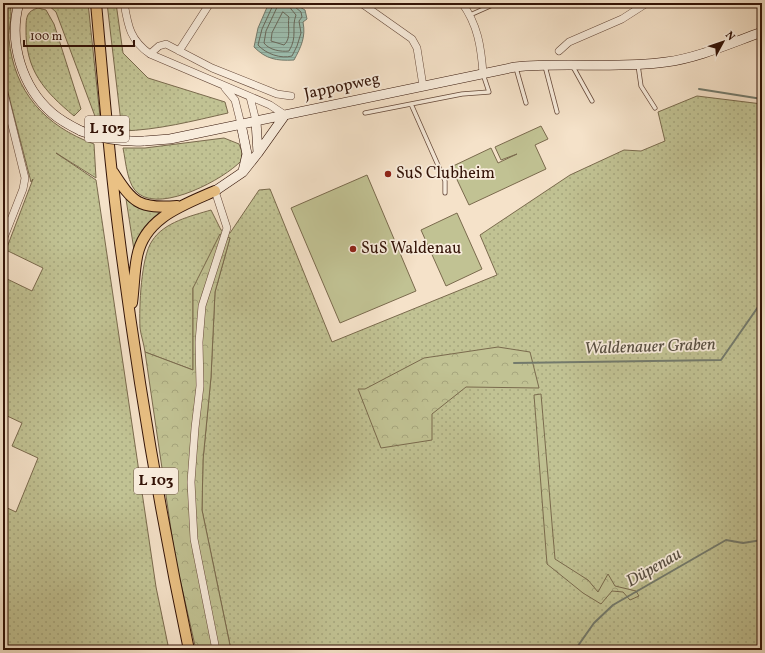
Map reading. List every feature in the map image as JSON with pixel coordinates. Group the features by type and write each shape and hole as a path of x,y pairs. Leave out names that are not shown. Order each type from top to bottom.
{"main road":[{"name":"L 103","path":"96,3 111,170 131,321 156,482 189,650"},
{"path":"111,170 128,194 138,203 150,206 179,206"},
{"path":"131,321 137,256 145,234 155,223 179,206 215,191"}],"street":[{"name":"Jappopweg","path":"19,3 15,24 15,37 23,72 31,88 52,113 81,131 111,140 144,141 170,138 515,67 572,64 638,65 667,62 694,56 762,32"},
{"path":"124,3 132,36 139,47 150,54 270,105 285,115 243,172 215,191 227,228 202,306 198,342 200,386 191,482 194,539 216,650"},
{"path":"362,3 412,40 418,52 423,86"},
{"path":"462,3 470,15 476,29 480,44 483,73"},
{"path":"559,51 569,42 622,19 646,3"},
{"path":"179,51 209,5"},
{"name":"Jappopweg","path":"150,54 159,46 166,44 277,94 291,96"},
{"path":"223,86 235,100 245,138 247,154 243,172"},
{"path":"3,89 25,178 23,189 3,240"},
{"path":"250,97 256,121 258,153"}],"lane":[{"path":"198,3 209,5"},
{"path":"470,15 497,3"},
{"path":"572,64 592,101"},
{"path":"545,65 557,112"},
{"path":"638,65 641,86 655,108"},
{"path":"515,67 526,103"},
{"path":"365,113 462,94 489,92 483,73"},
{"path":"411,104 445,181 445,193"}],"green space":[{"path":"3,3 9,3 11,11 9,39 12,58 25,91 35,105 47,117 76,136 94,144 96,178 56,153 96,180 156,587 169,650 3,649 3,506 16,512 38,458 12,446 22,423 3,414 3,277 32,291 43,268 6,250 33,179 31,182 3,73"},
{"path":"43,3 88,3 101,126 99,127 56,12 47,4"},
{"path":"107,3 116,3 123,53 148,78 225,102 228,113 162,127 122,131"},
{"path":"38,8 46,10 54,24 81,109 74,116 45,88 33,68 29,56 26,21 29,13"},
{"path":"697,96 762,104 762,650 231,650 202,510 203,460 211,377 215,292 230,238 193,288 193,370 145,352 140,328 143,270 148,248 157,234 171,224 211,210 221,230 230,233 259,190 270,189 332,342 497,275 480,235 570,175 624,150 641,151 665,141 658,112"},
{"path":"541,126 548,139 535,145 546,169 469,205 451,167 491,148 498,163 517,154 501,160 495,147"},
{"path":"224,138 239,144 242,152 241,161 221,176 193,191 163,199 150,198 139,194 129,180 123,148 145,148"},
{"name":"SuS Waldenau","path":"367,175 416,291 340,323 291,208"},
{"path":"126,199 139,208 163,212 143,230 134,250"},
{"path":"457,213 482,269 446,286 421,230"},
{"path":"220,234 230,238 215,292 211,377 203,460 202,510 231,650 196,650 175,557 145,352 193,370 193,288"},
{"path":"498,347 530,352 539,388 466,387 432,414 432,440 381,448 358,389 365,389 424,358"},
{"path":"541,394 555,559 588,580 598,592 608,574 615,586 636,591 639,596 630,600 623,592 612,591 601,604 583,593 547,564 534,395"}],"water":[{"path":"274,3 293,3 305,10 307,19 303,22 304,32 301,46 294,60 282,60 267,57 254,47 258,28 268,5"}],"waterway":[{"path":"699,89 762,99"},
{"name":"Waldenauer Graben","path":"514,363 721,360 758,307 762,305"},
{"name":"Düpenau","path":"575,650 594,623 613,605 726,540 743,543 762,540"}],"place":[{"name":"SuS Clubheim","path":"388,174"},
{"name":"SuS Waldenau","path":"353,249"}]}
